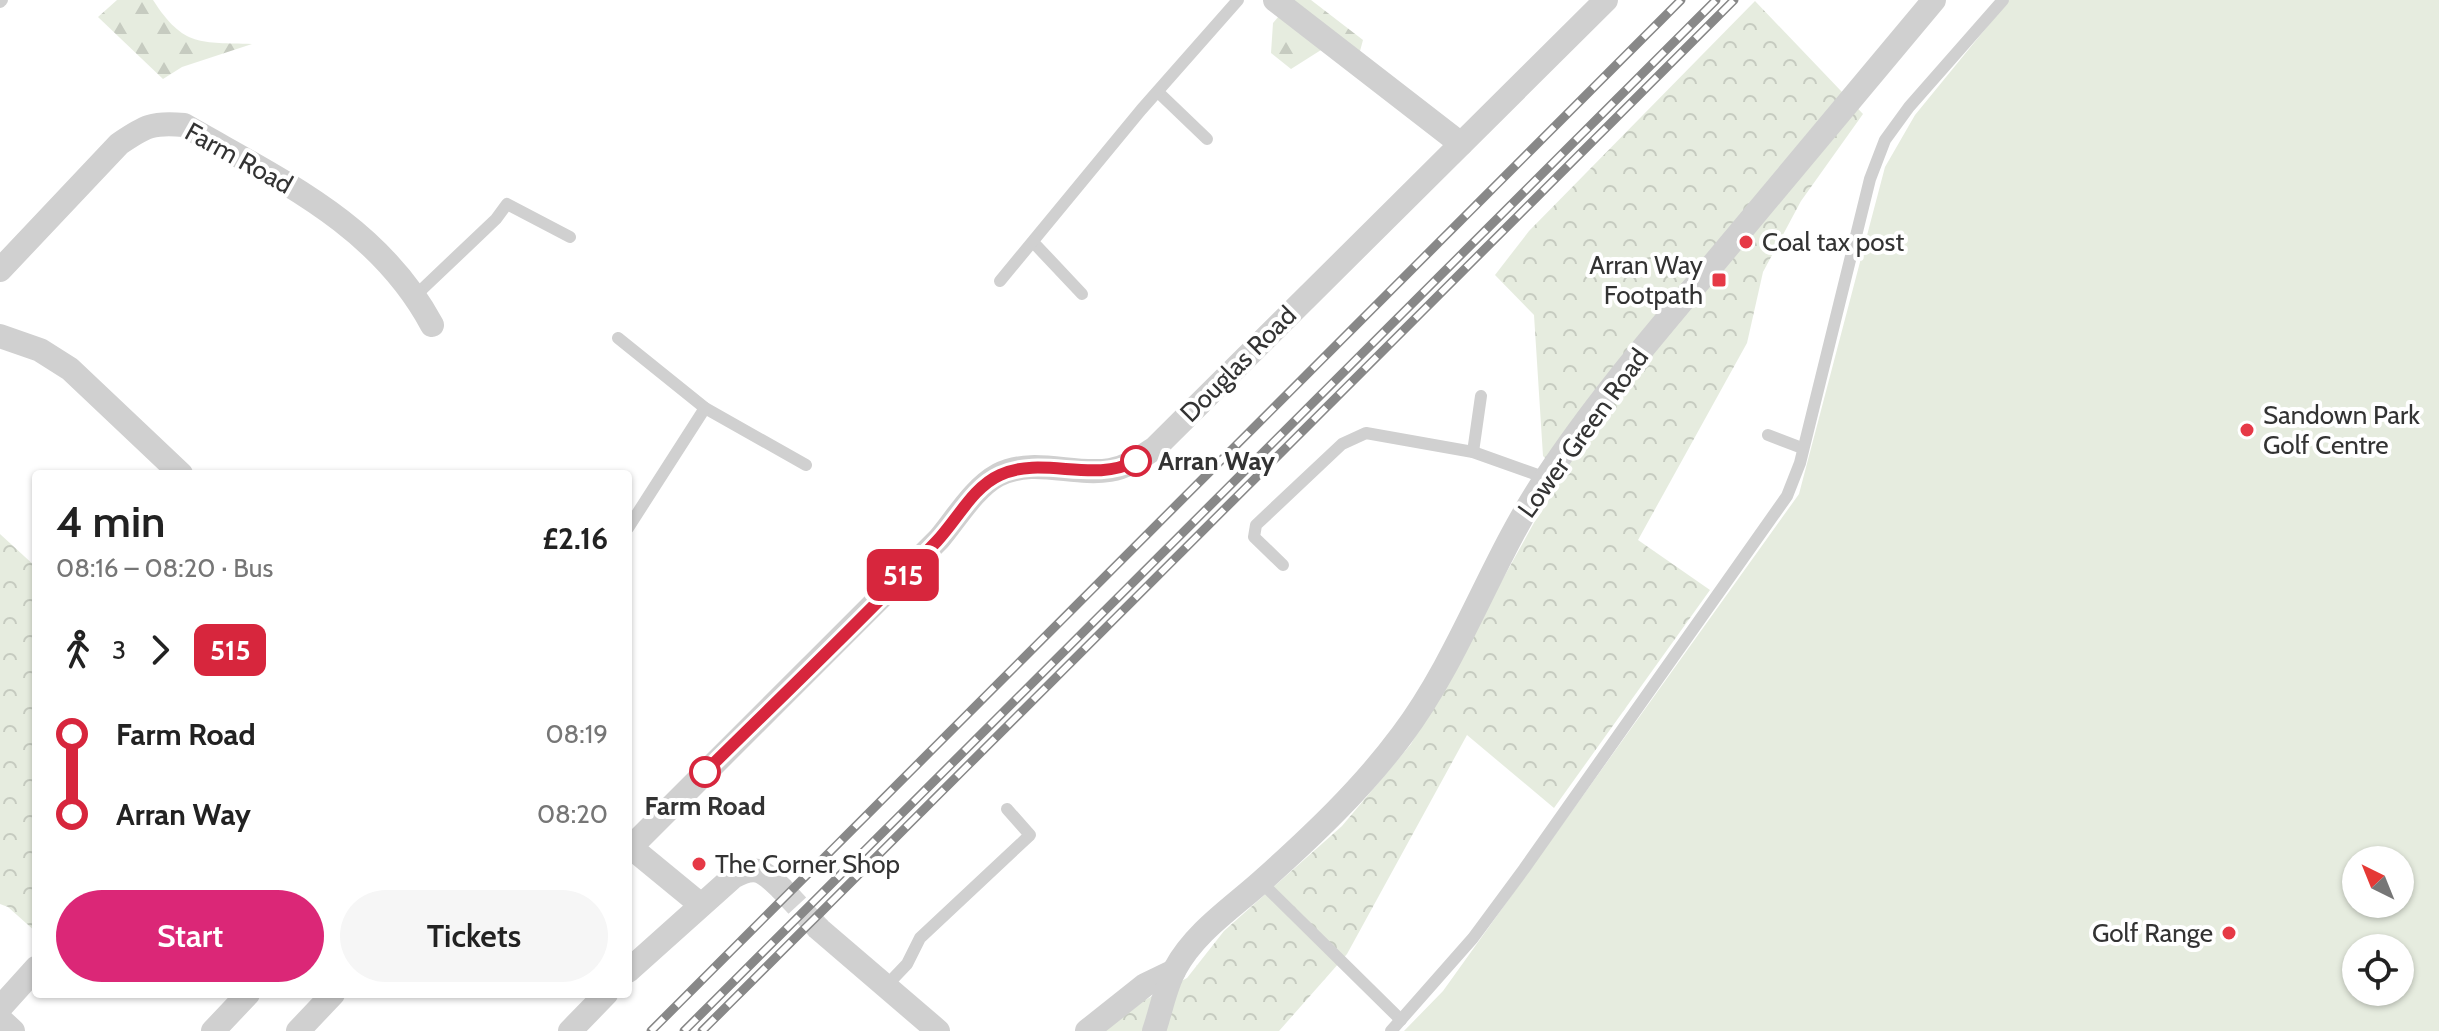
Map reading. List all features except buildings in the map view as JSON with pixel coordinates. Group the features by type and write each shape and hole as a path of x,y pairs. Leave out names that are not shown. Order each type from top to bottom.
{"street":[{"path":"1275,0 1461,144"},
{"name":"Douglas Road","path":"632,843 939,539 977,493 996,476 1017,468 1036,467 1088,472 1111,470 1133,463 1155,448 1606,0"},
{"name":"Lower Green Road","path":"1174,971 1212,924 1334,813 1401,737 1424,704 1496,563 1546,478 1642,349 1934,0"},
{"name":"Farm Road","path":"0,270 119,144 140,130 163,122 184,125 328,208 357,231 416,295 432,325"},
{"path":"0,336 40,350 70,369 177,470"},
{"path":"632,848 701,905"},
{"path":"632,967 733,877 746,870 764,872 781,888"},
{"path":"819,929 938,1031"},
{"path":"1087,1031 1145,985 1174,971"},
{"path":"1154,1031 1174,971"},
{"path":"0,1008 32,972"},
{"path":"213,1031 244,998"},
{"path":"298,1031 329,998"},
{"path":"570,1031 602,998"},
{"path":"0,1019 13,1031"}],"lane":[{"path":"1000,281 1141,110 1238,0"},
{"path":"1391,1031 1473,938 1710,609 1787,496 1870,179 1885,140 1909,107 2003,0"},
{"path":"1159,93 1207,139"},
{"path":"416,295 496,219 507,204 570,237"},
{"path":"1033,242 1082,294"},
{"path":"618,338 705,408 806,465"},
{"path":"1473,452 1481,396"},
{"path":"632,522 705,408"},
{"path":"1283,565 1254,537 1256,525 1342,444 1366,433 1473,452 1546,478"},
{"path":"1768,435 1802,448"},
{"path":"886,986 907,964 920,938 1030,835 1007,809"},
{"path":"1261,882 1401,1020"}],"green space":[{"path":"117,0 153,0 174,27 195,39 252,44 182,67 163,79 98,17"},
{"path":"1266,0 1311,0 1363,40 1360,51 1344,65 1321,50 1291,69 1271,53 1273,23 1279,16"},
{"name":"Sandown Park Golf Centre","path":"2009,0 2439,0 2439,1031 1404,1031 1443,991 1799,494 1885,167 1915,115"},
{"path":"1755,1 1863,114 1801,201 1763,272 1747,343 1638,540 1710,590 1554,808 1467,735 1347,954 1279,1031 1104,1031 1145,1000 1187,978 1224,931 1342,826 1411,744 1535,521 1564,476 1543,456 1534,315 1495,275 1529,231"},
{"path":"0,534 32,563 32,928 8,907 0,904"}],"tunnel":[{"path":"781,888 819,929"}],"railway":[{"path":"651,1031 1681,0"},
{"path":"684,1031 1716,0"},
{"path":"702,1031 1734,0"}],"bus line":[{"name":"515","path":"705,772 939,539 977,493 996,476 1017,468 1036,467 1088,472 1111,470 1136,461"}],"place":[{"name":"Coal tax post","path":"1746,242"},
{"name":"Arran Way Footpath","path":"1719,280"},
{"name":"Sandown Park Golf Centre","path":"2247,430"},
{"name":"Arran Way","path":"1136,461"},
{"name":"Farm Road","path":"705,772"},
{"name":"The Corner Shop","path":"699,864"},
{"name":"Golf Range","path":"2229,933"}]}
